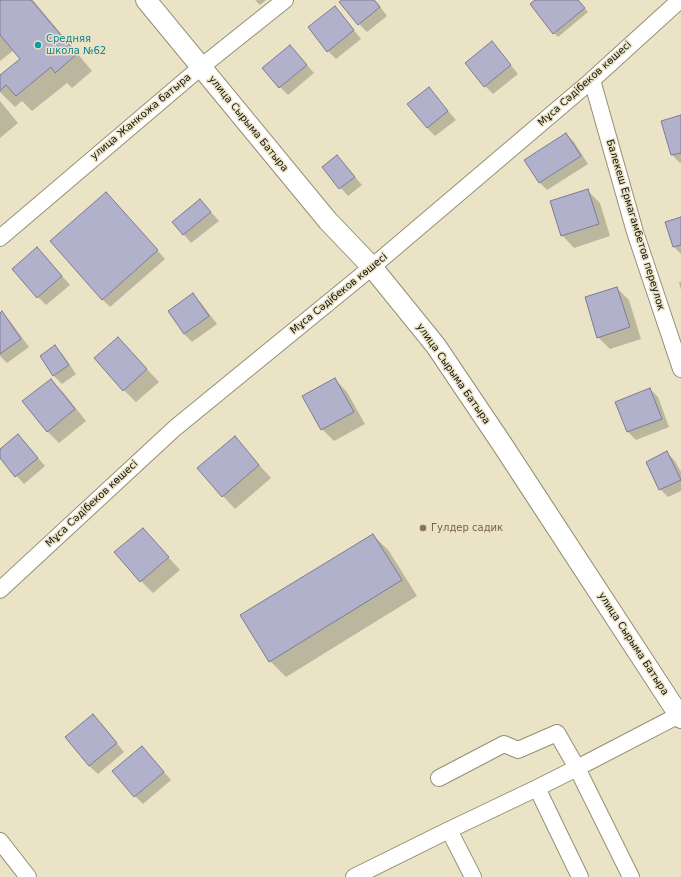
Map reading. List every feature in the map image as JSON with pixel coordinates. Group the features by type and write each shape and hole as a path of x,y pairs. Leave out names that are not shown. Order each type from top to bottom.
{"street":[{"name":"улица Сырыма Батыра","path":"146,0 328,221 372,267 436,346 680,716"},
{"name":"улица Жанкожа батыра","path":"0,238 201,67 285,0"},
{"name":"Мұса Сәдібеков көшесі","path":"0,590 175,428 372,267 592,80 680,0"},
{"name":"Балекеш Ермагамбетов переулок","path":"592,80 636,232 681,369"},
{"path":"354,877 537,788 680,716"},
{"path":"439,778 504,744 518,750 557,733 577,768 631,877"},
{"path":"537,788 580,877"},
{"path":"449,830 473,877"},
{"path":"0,841 28,877"}],"building":[{"name":"Средняя школа №62","path":"0,0 31,0 77,54 55,73 51,67 16,96 6,85 0,91 0,75 20,59 0,35"},
{"path":"342,0 374,0 380,7 358,25 339,2"},
{"path":"535,0 578,0 585,8 553,34 530,4"},
{"path":"335,6 354,30 327,52 308,27"},
{"path":"492,41 511,65 484,87 465,63"},
{"path":"290,45 307,65 279,88 262,68"},
{"path":"429,87 448,111 427,128 407,104"},
{"path":"681,115 681,153 671,155 661,121"},
{"path":"566,133 581,156 539,183 524,160"},
{"path":"337,155 355,177 339,189 322,167"},
{"path":"588,189 599,224 561,236 550,201"},
{"path":"106,192 158,250 102,300 50,241"},
{"path":"200,199 211,212 183,235 172,222"},
{"path":"681,217 681,245 673,247 665,222"},
{"path":"37,247 62,276 37,298 12,269"},
{"path":"617,287 630,327 597,338 585,297"},
{"path":"193,293 209,316 184,334 168,311"},
{"path":"2,311 21,339 0,354 0,313"},
{"path":"118,337 147,369 123,391 94,358"},
{"path":"55,345 69,365 53,376 40,356"},
{"path":"335,378 354,412 321,430 302,396"},
{"path":"51,379 75,409 47,432 22,401"},
{"path":"650,388 662,419 627,432 615,402"},
{"path":"18,434 38,458 15,477 0,458 0,449"},
{"path":"235,436 259,465 222,497 197,468"},
{"path":"667,451 681,480 659,490 646,462"},
{"path":"143,528 169,557 140,582 114,552"},
{"path":"373,534 402,580 269,662 240,615"},
{"path":"93,714 117,743 89,766 65,737"},
{"path":"142,746 164,772 134,797 112,771"}],"place":[{"name":"Средняя школа №62","path":"38,45"},
{"name":"Гулдер садик","path":"423,528"}]}
